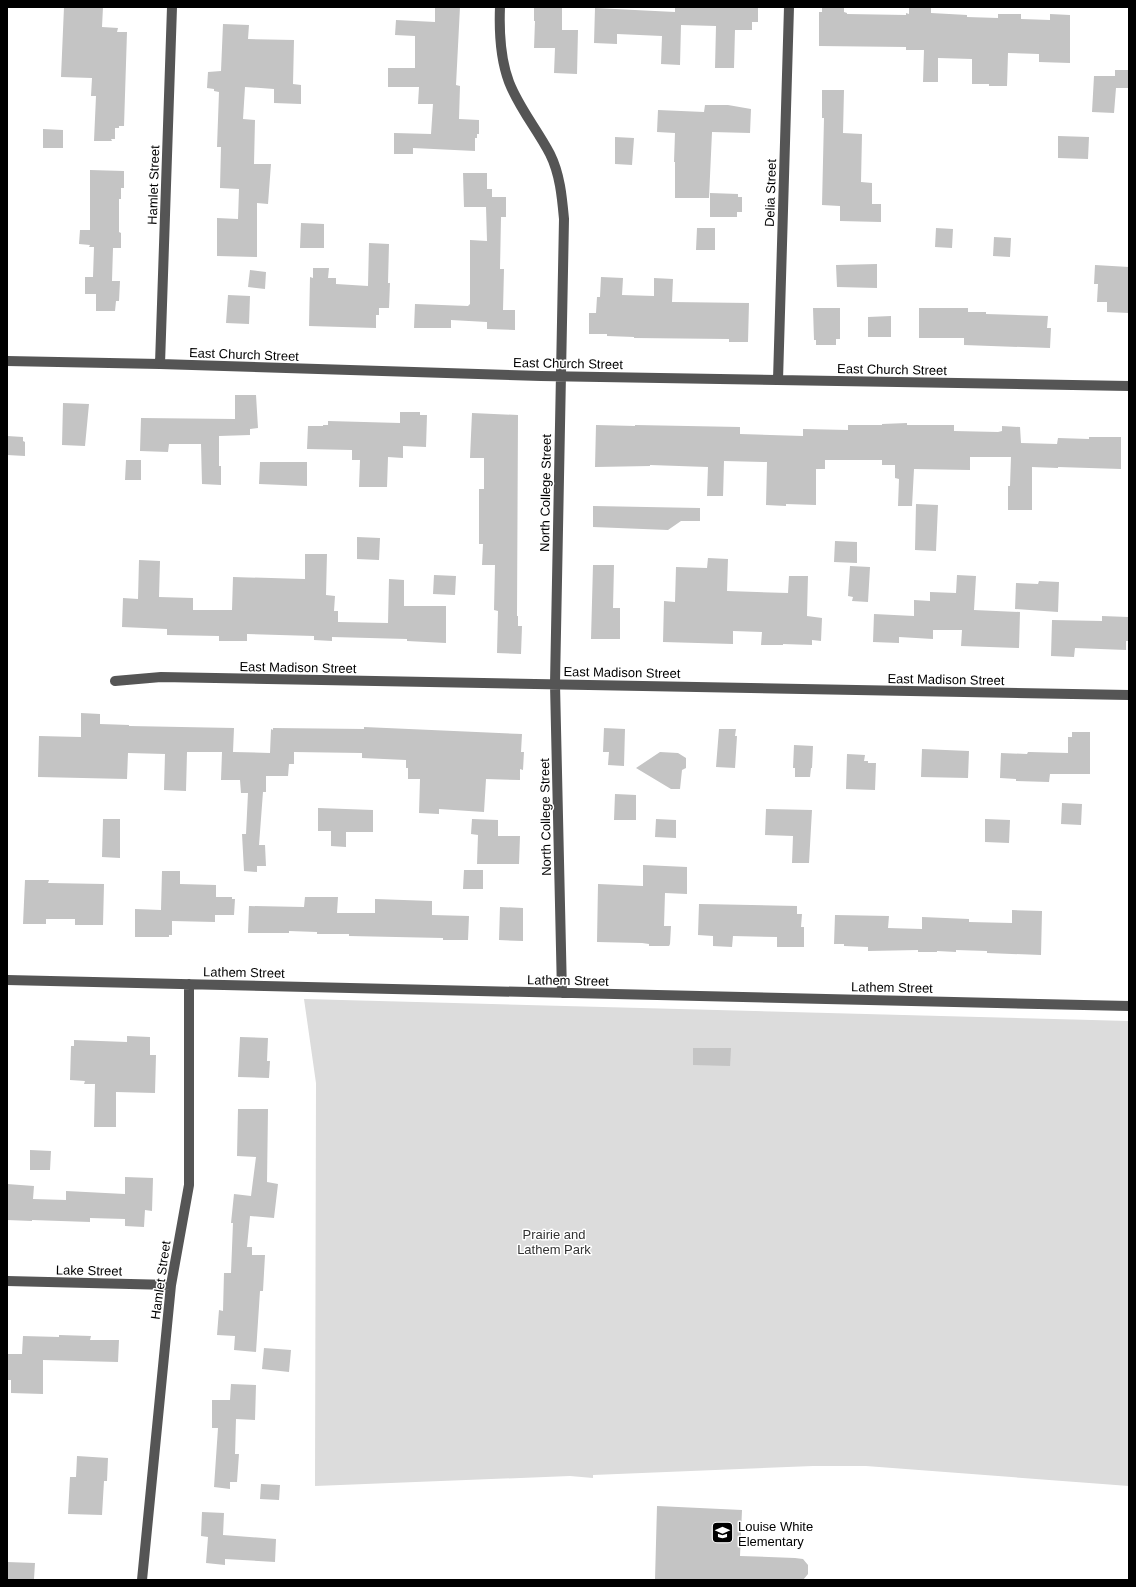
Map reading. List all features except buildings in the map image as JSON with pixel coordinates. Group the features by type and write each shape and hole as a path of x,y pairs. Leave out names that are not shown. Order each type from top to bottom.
{"street":[{"name":"Hamlet Street","path":"160,364 172,7"},
{"name":"North College Street","path":"500,7 503,64 516,99 550,154 560,182 563,200 564,219 555,684 562,993"},
{"name":"Delia Street","path":"778,380 789,7"},
{"name":"East Church Street","path":"7,361 560,376 1129,386"},
{"name":"East Madison Street","path":"115,681 161,677 1129,695"},
{"name":"Lathem Street","path":"7,980 1129,1006"},
{"name":"Hamlet Street","path":"142,1580 170,1285 189,1185 189,984"},
{"name":"Lake Street","path":"7,1281 170,1285"}],"green space":[{"name":"Prairie and Lathem Park","path":"304,999 1129,1021 1129,1486 866,1466 813,1466 593,1475 593,1478 570,1476 315,1486 316,1083"}],"place":[{"name":"Louise White Elementary","path":"722,1533"}]}
